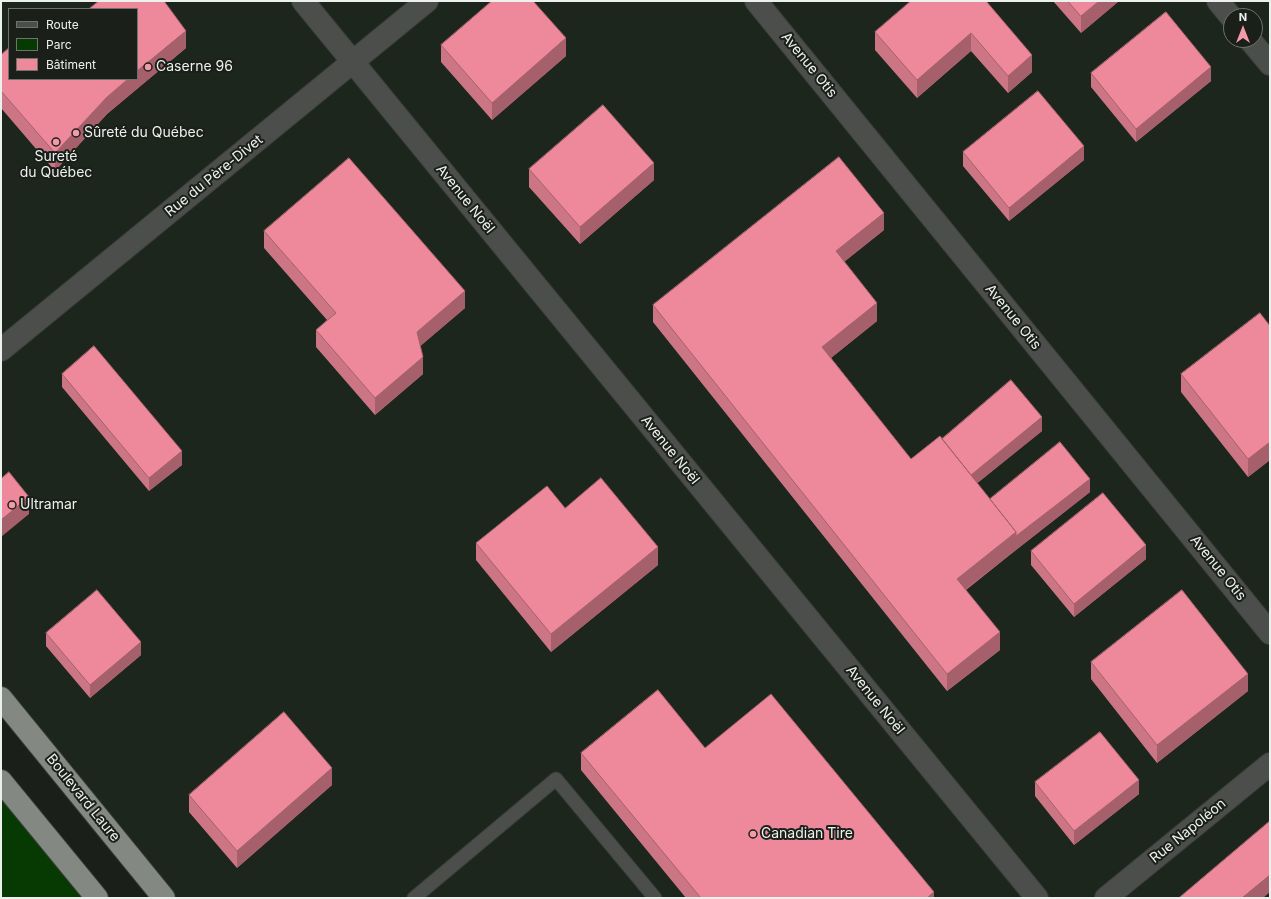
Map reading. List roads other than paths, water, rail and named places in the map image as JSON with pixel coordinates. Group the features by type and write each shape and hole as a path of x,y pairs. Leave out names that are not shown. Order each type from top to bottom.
{"highway":[{"name":"Boulevard Laure","path":"1,698 164,898"},
{"path":"1,781 97,898"}],"street":[{"name":"Avenue Noël","path":"303,1 1037,898"},
{"name":"Rue du Père-Divet","path":"1,350 427,1"},
{"name":"Avenue Otis","path":"756,1 1270,632"},
{"path":"1257,48 1270,64"},
{"name":"Rue Napoléon","path":"1106,898 1270,764"}],"lane":[{"path":"414,898 556,780 655,898"}],"place":[{"name":"Caserne 96","path":"148,67"},
{"name":"Sûreté du Québec","path":"76,133"},
{"name":"Sureté du Québec","path":"56,142"},
{"name":"Ultramar","path":"12,505"},
{"name":"Canadian Tire","path":"753,834"}]}
